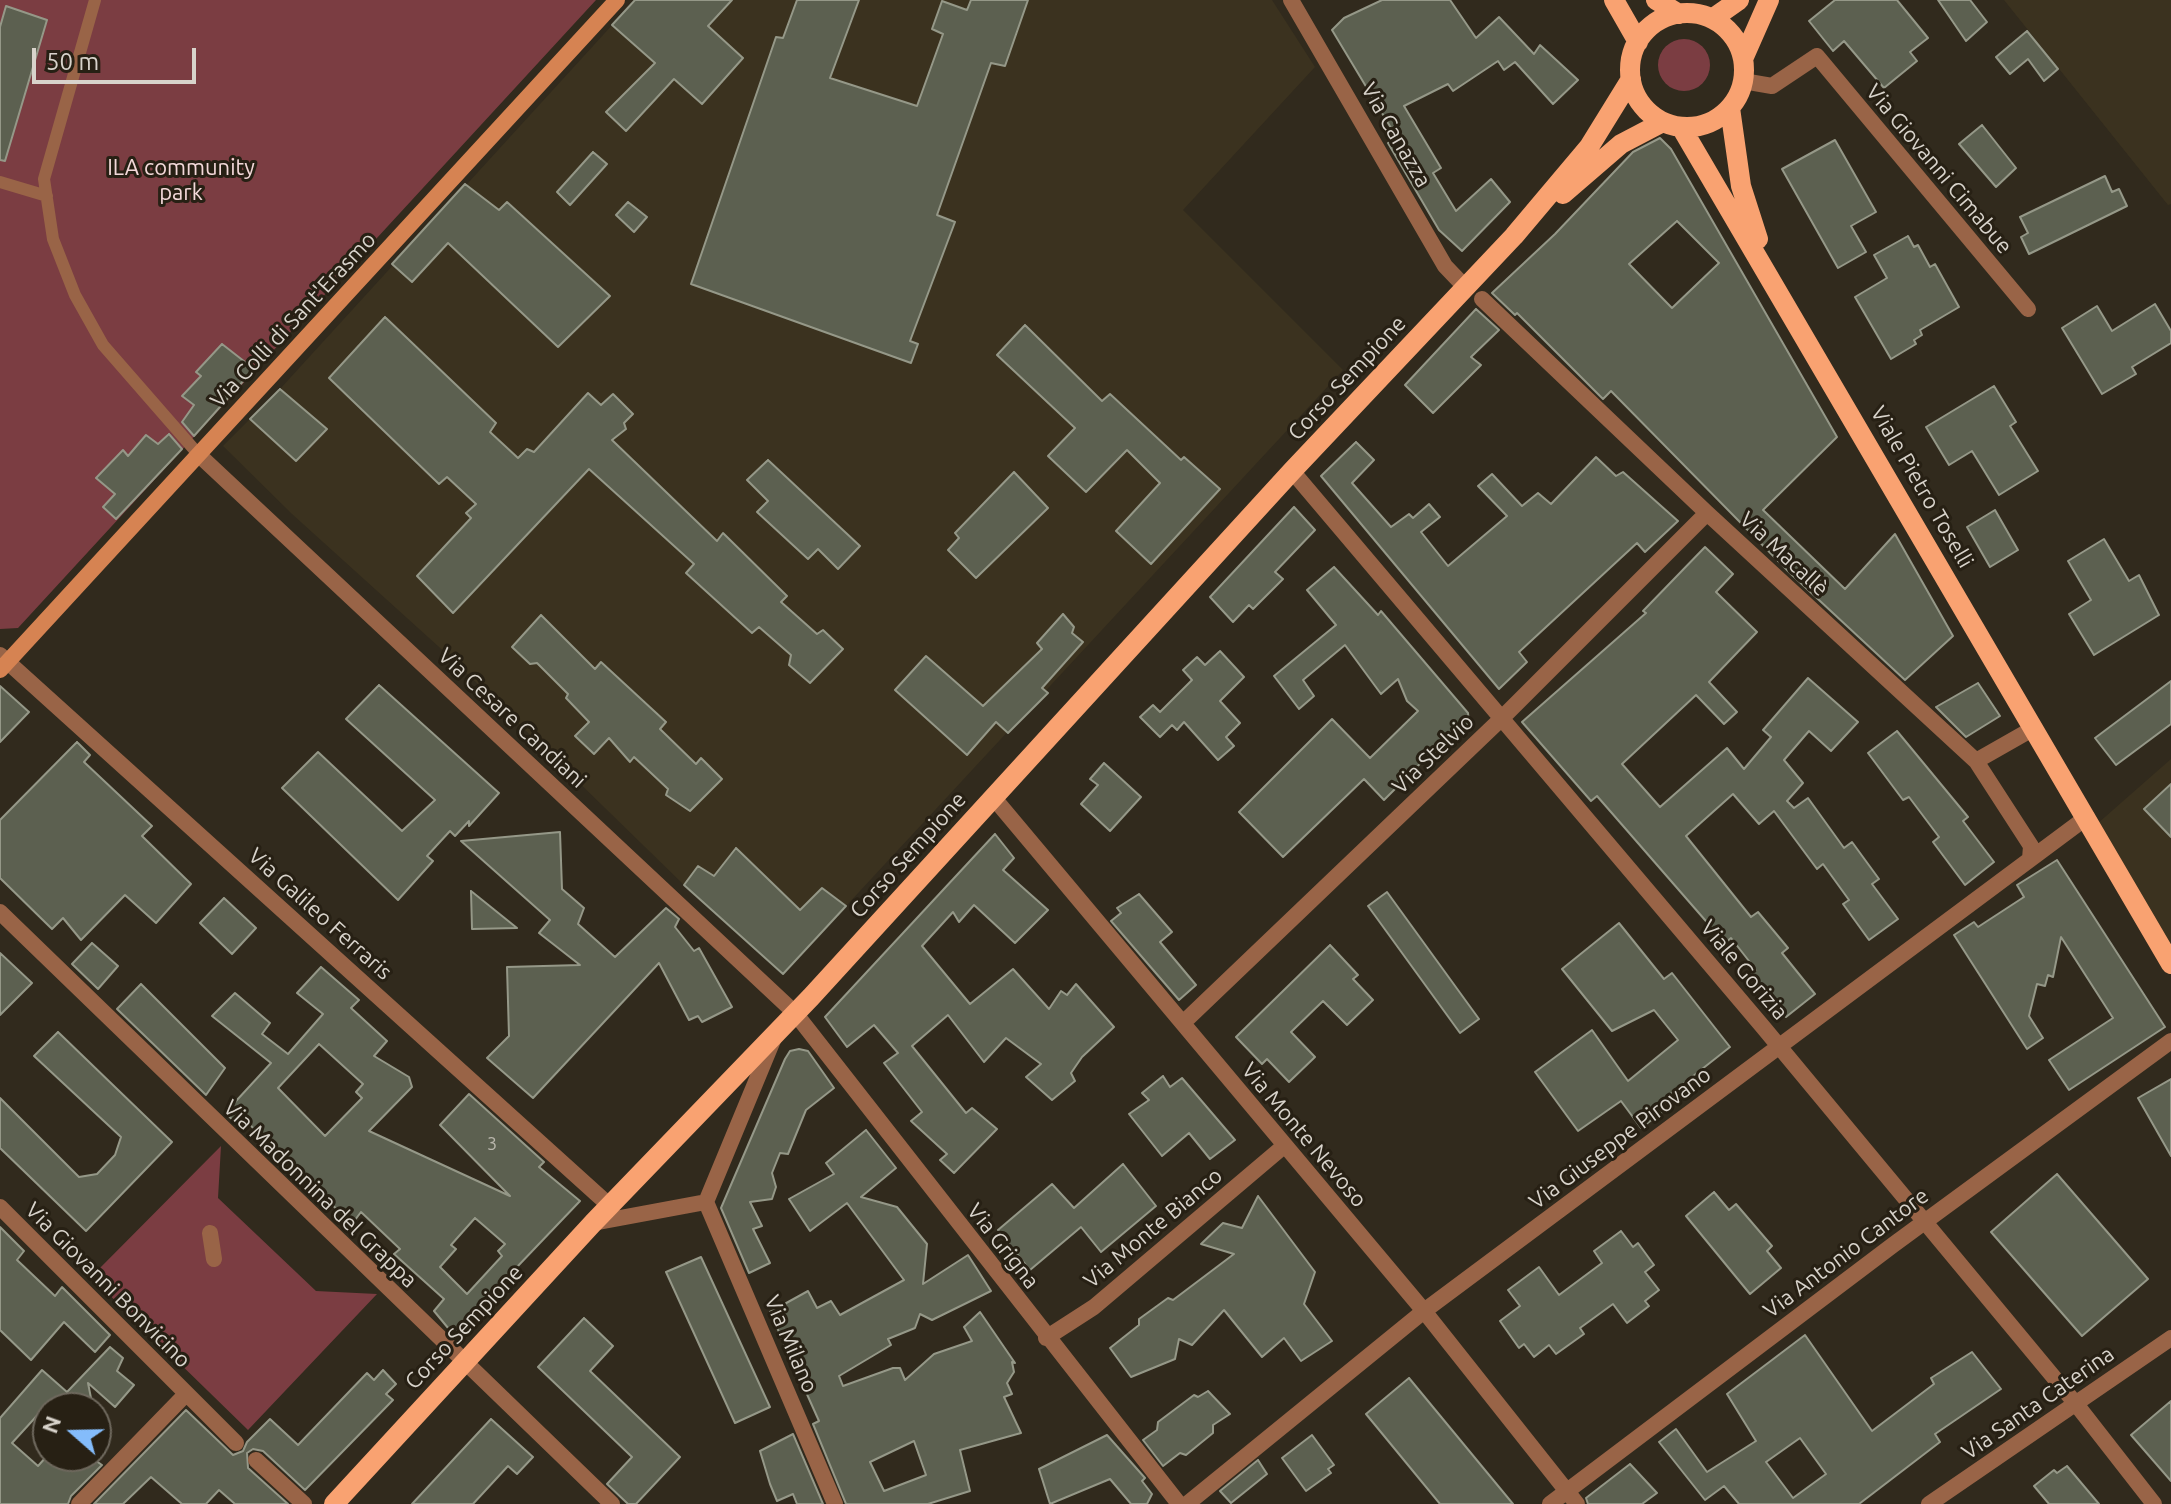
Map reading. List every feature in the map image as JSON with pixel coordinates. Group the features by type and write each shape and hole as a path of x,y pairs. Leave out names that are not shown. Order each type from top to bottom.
{"main road":[{"path":"1614,0 1638,42"},
{"path":"1656,0 1679,14 1712,19 1737,42 1743,59 1743,81 1730,108 1708,123 1672,125 1648,112 1636,97 1631,79 1631,58 1638,42 1658,21 1679,14"},
{"path":"1712,19 1739,0"},
{"path":"1743,59 1769,0"},
{"name":"Corso Sempione","path":"334,1504 593,1223 776,1034 1292,471 1474,294 1514,236 1589,147 1631,79"},
{"name":"Viale Pietro Toselli","path":"1730,108 1741,186 1768,270"},
{"name":"Corso Sempione","path":"1514,236 1621,144 1672,125"},
{"name":"Viale Pietro Toselli","path":"1672,125 1768,270 2171,964"}],"street":[{"name":"Via Colli di Sant'Erasmo","path":"3,662 199,455 617,0"},
{"name":"Via Canazza","path":"1291,0 1445,266 1474,294"},
{"name":"Via Giovanni Cimabue","path":"1743,81 1772,86 1817,56 2028,309"},
{"name":"Via Macallè","path":"1474,294 1976,761 2031,846 2030,859"},
{"name":"Via Cesare Candiani","path":"199,455 795,1013"},
{"name":"Viale Gorizia","path":"1292,471 1924,1221 2076,1404 2154,1504"},
{"name":"Via Stelvio","path":"1184,1022 1501,719 1707,513"},
{"name":"Via Galileo Ferraris","path":"3,662 610,1206"},
{"path":"1976,761 2034,728"},
{"name":"Via Monte Nevoso","path":"993,797 1424,1311 1572,1497"},
{"name":"Via Giuseppe Pirovano","path":"1187,1504 1424,1311 1780,1049 2087,817"},
{"name":"Via Madonnina del Grappa","path":"0,912 612,1504"},
{"name":"Via Grigna","path":"795,1013 1046,1338 1179,1504"},
{"path":"593,1223 706,1202 776,1034"},
{"name":"Via Antonio Cantore","path":"1550,1504 1572,1497 1924,1221 2171,1041"},
{"name":"Via Monte Bianco","path":"1046,1338 1094,1307 1284,1146"},
{"name":"Via Milano","path":"706,1202 835,1504"},
{"name":"Via Giovanni Bonvicino","path":"0,1207 236,1443"},
{"path":"210,1233 214,1259"},
{"name":"Via Santa Caterina","path":"1929,1504 2171,1338"},
{"name":"Via Giovanni Bonvicino","path":"79,1504 186,1394"},
{"path":"256,1460 304,1504"}],"lane":[{"path":"95,0 44,179 53,239 75,295 103,345 199,455"},
{"path":"0,182 47,196"}],"shaded area":[{"path":"635,0 1272,0 1315,67 1183,210 1343,370 783,974 684,885 449,656 292,514 223,446 280,389"},
{"path":"2004,0 2171,0 2171,204 2168,205"},
{"path":"2171,759 2171,953 2097,824"}],"green space":[{"name":"ILA community park","path":"0,0 596,0 18,628 0,629"},
{"path":"1684,39 1702,47 1710,65 1702,83 1684,91 1666,83 1658,65 1666,47"},
{"path":"221,1146 218,1198 316,1291 377,1294 248,1430 91,1277"}],"building":[{"path":"635,0 732,0 708,26 743,58 702,104 674,79 626,131 606,112 655,63 612,25"},
{"path":"797,0 859,0 830,78 917,106 943,34 932,29 942,1 967,10 971,0 1028,0 1005,66 991,63 937,215 955,222 910,341 918,344 911,363 691,284 776,37 783,38"},
{"path":"1382,0 1450,0 1476,38 1499,17 1534,54 1540,45 1578,80 1553,104 1515,62 1504,70 1498,61 1453,91 1448,84 1404,106 1441,168 1433,173 1456,211 1491,179 1510,202 1462,251 1439,230 1388,143 1397,138 1332,30 1344,18"},
{"path":"1835,0 1897,0 1928,38 1910,52 1917,61 1884,88 1844,41 1833,51 1809,21"},
{"path":"1938,0 1970,0 1987,22 1966,41"},
{"path":"6,6 47,20 5,161 0,160 0,27"},
{"path":"2027,31 2058,69 2044,81 2028,59 2010,74 1996,57"},
{"path":"1982,125 2016,168 1996,187 1959,144"},
{"path":"1660,138 1671,149 1837,437 1763,510 1845,589 1895,534 1953,636 1905,680 1791,574 1611,391 1603,399 1517,313 1515,315 1492,293 1555,234 1633,152","holes":["1677,221 1719,263 1672,308 1629,264"]},
{"path":"1835,140 1876,212 1851,226 1866,252 1838,268 1782,169"},
{"path":"593,152 607,164 570,205 557,192"},
{"path":"2105,176 2112,192 2119,189 2127,206 2029,254 2021,237 2028,233 2020,217"},
{"path":"465,184 499,210 507,202 610,296 558,347 448,243 412,282 392,264"},
{"path":"628,202 647,217 634,232 616,215"},
{"path":"1908,236 1914,247 1918,245 1930,267 1935,264 1959,307 1920,330 1922,335 1914,340 1916,344 1891,359 1855,297 1887,278 1874,255"},
{"path":"2155,304 2171,331 2171,343 2132,367 2136,374 2102,394 2062,328 2097,306 2112,331"},
{"path":"1476,309 1499,330 1471,357 1481,365 1433,413 1405,385"},
{"path":"385,317 496,423 490,432 518,458 527,449 534,452 588,393 601,405 613,394 633,414 624,423 626,429 612,440 717,541 723,533 787,596 781,602 817,634 823,630 843,649 810,683 789,665 791,655 759,627 752,633 686,573 694,564 589,469 453,613 417,576 471,518 466,513 476,504 447,477 439,484 329,378"},
{"path":"1025,325 1102,401 1110,394 1181,460 1184,457 1220,489 1151,564 1116,531 1160,483 1127,450 1086,492 1048,456 1075,428 997,355"},
{"path":"222,344 254,369 194,436 182,422 194,405 182,396 201,376 196,372"},
{"path":"1994,386 2016,422 2010,426 2038,471 1999,495 1972,451 1949,465 1926,427"},
{"path":"280,389 327,429 296,461 250,419"},
{"path":"169,434 182,449 116,519 103,507 115,494 96,478 123,450 128,456 146,435 158,444"},
{"path":"1356,442 1374,460 1352,483 1391,527 1409,514 1413,518 1429,504 1440,517 1421,532 1448,566 1507,516 1478,486 1492,474 1522,506 1538,493 1551,504 1596,457 1616,476 1623,472 1678,521 1645,552 1637,543 1519,652 1527,662 1499,689 1321,476"},
{"path":"768,460 860,546 838,569 818,549 808,559 757,512 768,501 747,480"},
{"path":"1014,472 1048,508 976,578 948,550 959,538 955,533"},
{"path":"1294,507 1315,530 1275,572 1283,579 1253,609 1249,605 1233,622 1210,597"},
{"path":"1995,510 2018,550 1990,567 1967,527"},
{"path":"2104,539 2129,581 2139,575 2159,615 2094,655 2069,614 2091,600 2068,561"},
{"path":"1705,547 1733,574 1716,592 1757,632 1709,682 1737,712 1724,724 1696,695 1622,764 1660,807 1727,748 1744,769 1771,737 1763,730 1808,678 1858,722 1831,751 1809,731 1784,760 1803,783 1787,801 1794,808 1808,798 1844,848 1852,842 1879,879 1872,884 1898,919 1869,940 1843,904 1849,900 1823,864 1817,869 1774,811 1759,824 1733,794 1686,836 1751,917 1758,912 1788,948 1782,953 1815,994 1786,1017 1751,974 1756,970 1731,938 1725,943 1597,796 1591,801 1522,722 1646,613 1643,611"},
{"path":"1334,567 1378,615 1381,611 1468,713 1469,723 1396,784 1398,786 1384,800 1364,779 1283,857 1239,812 1332,719 1370,758 1418,711 1407,701 1398,679 1381,694 1345,645 1303,680 1314,696 1299,709 1274,676 1336,625 1307,590"},
{"path":"1063,614 1074,627 1072,633 1083,642 1042,688 1048,693 1008,733 996,722 967,755 895,690 926,656 983,706 1042,649 1037,643"},
{"path":"541,615 595,669 601,662 666,722 660,729 696,764 701,758 722,779 690,811 666,795 668,789 634,757 630,762 609,738 594,754 575,736 589,722 566,698 568,694 537,663 530,664 512,647"},
{"path":"1220,651 1244,677 1220,701 1240,723 1226,737 1234,746 1218,760 1184,722 1177,730 1172,725 1160,737 1140,717 1153,705 1160,712 1192,680 1183,670 1197,657 1205,665"},
{"path":"2171,681 2171,724 2116,765 2095,738"},
{"path":"1978,683 2000,716 1966,737 1936,707"},
{"path":"379,685 499,793 469,826 469,821 455,836 450,831 427,856 433,861 398,900 282,788 318,752 402,831 435,800 346,719"},
{"path":"0,686 29,712 0,742"},
{"path":"1897,731 1968,817 1963,821 1994,862 1965,885 1933,842 1939,837 1909,797 1903,800 1868,753"},
{"path":"77,742 90,755 84,762 152,826 142,836 191,884 156,923 125,895 81,940 63,918 52,929 0,878 0,820"},
{"path":"1104,763 1141,797 1110,831 1081,804 1098,785 1090,779"},
{"path":"2171,784 2171,837 2144,809"},
{"path":"560,832 562,889 584,908 578,924 615,957 666,908 679,919 675,927 694,951 699,948 732,1007 702,1022 698,1016 689,1020 659,963 533,1098 487,1058 509,1036 507,967 580,965 539,933 550,920 461,841"},
{"path":"995,834 1014,858 1003,870 1048,910 1015,943 974,905 959,922 953,912 922,946 970,1004 1013,969 1049,1009 1061,991 1067,995 1076,984 1114,1027 1082,1057 1071,1073 1075,1081 1052,1100 1026,1077 1041,1064 1006,1038 984,1062 948,1015 912,1046 966,1113 972,1108 997,1129 954,1173 940,1160 947,1154 911,1121 922,1112 884,1063 898,1053 874,1025 847,1047 825,1017"},
{"path":"736,848 800,910 822,888 846,906 783,974 684,885 698,866 714,876"},
{"path":"2057,860 2165,1027 2069,1090 2049,1060 2113,1018 2061,937 2053,977 2048,975 2045,986 2037,984 2029,1016 2043,1038 2027,1049 1954,935 1974,922 1978,927 2024,897 2017,885"},
{"path":"471,891 517,928 472,929"},
{"path":"1387,892 1479,1019 1460,1033 1368,906"},
{"path":"1139,894 1172,932 1160,942 1196,985 1179,1000 1111,921 1121,913 1117,908"},
{"path":"224,898 256,928 232,954 200,923"},
{"path":"1619,923 1664,979 1672,973 1730,1047 1659,1103 1665,1110 1641,1128 1621,1101 1578,1131 1535,1072 1592,1030 1628,1081 1678,1040 1654,1010 1612,1031 1562,969"},
{"path":"92,943 118,966 98,989 72,964"},
{"path":"1330,945 1358,975 1353,979 1373,1000 1347,1025 1323,1001 1291,1032 1315,1057 1289,1082 1267,1059 1262,1064 1236,1037"},
{"path":"0,953 32,983 0,1015"},
{"path":"321,967 359,1000 351,1008 387,1041 374,1056 409,1077 412,1087 369,1131 510,1196 440,1125 469,1094 544,1162 539,1167 580,1201 453,1334 434,1311 444,1299 394,1254 400,1249 361,1212 352,1224 247,1122 242,1128 225,1113 271,1063 212,1016 235,993 270,1023 262,1034 288,1054 323,1014 297,993","holes":["319,1044 363,1084 356,1092 362,1098 325,1136 278,1088","475,1218 505,1244 498,1251 502,1256 467,1294 440,1267 456,1249 451,1245"]},
{"path":"141,984 225,1068 206,1095 117,1009"},
{"path":"58,1032 172,1142 86,1231 0,1148 0,1098 79,1177 97,1174 115,1155 121,1137 34,1056"},
{"path":"790,1051 808,1051 834,1088 806,1110 788,1154 780,1153 772,1173 776,1187 772,1199 750,1202 762,1226 753,1229 770,1263 749,1273 721,1208 785,1059"},
{"path":"1163,1076 1170,1087 1182,1078 1235,1140 1210,1159 1189,1133 1162,1156 1129,1114 1149,1100 1142,1093"},
{"path":"2171,1079 2171,1156 2138,1098"},
{"path":"866,1130 896,1168 861,1197 897,1207 927,1244 923,1284 968,1255 991,1291 932,1320 920,1314 915,1328 888,1339 891,1345 839,1376 843,1386 900,1368 905,1380 934,1354 972,1341 964,1327 980,1312 1015,1363 1012,1362 1014,1372 1007,1383 1012,1394 1004,1397 1021,1433 960,1450 970,1491 928,1504 846,1504 813,1424 819,1421 770,1312 808,1291 817,1308 831,1301 840,1315 904,1280 847,1203 810,1231 789,1199 834,1174 826,1163","holes":["914,1441 926,1475 884,1491 870,1462"]},
{"path":"1123,1164 1156,1206 1101,1252 1081,1227 1030,1270 998,1230 1052,1184 1074,1208"},
{"path":"2057,1174 2148,1279 2082,1336 1991,1232"},
{"path":"1714,1192 1729,1210 1736,1204 1772,1246 1767,1251 1781,1268 1750,1294 1686,1216"},
{"path":"1258,1196 1315,1272 1304,1304 1332,1341 1301,1361 1284,1338 1262,1357 1224,1310 1192,1345 1179,1339 1175,1359 1131,1377 1110,1348 1139,1325 1139,1319 1168,1298 1173,1300 1234,1254 1201,1244 1223,1223 1242,1228"},
{"path":"0,1227 24,1251 17,1260 55,1296 62,1287 110,1335 95,1352 64,1322 31,1360 0,1330"},
{"path":"1621,1231 1633,1247 1638,1243 1654,1265 1645,1272 1659,1290 1645,1301 1649,1306 1627,1323 1613,1304 1580,1328 1584,1334 1556,1354 1549,1345 1534,1357 1524,1344 1519,1348 1500,1321 1520,1306 1508,1290 1539,1267 1559,1295 1602,1263 1594,1251"},
{"path":"701,1257 770,1407 735,1423 666,1272"},
{"path":"584,1318 613,1346 590,1371 680,1457 636,1504 628,1504 607,1484 632,1457 538,1367"},
{"path":"1805,1335 1872,1431 1934,1384 1931,1378 1972,1352 2001,1389 1935,1434 1940,1442 1859,1504 1739,1504 1724,1486 1705,1500 1659,1442 1676,1429 1707,1472 1756,1441 1727,1394","holes":["1800,1438 1826,1474 1793,1498 1766,1462"]},
{"path":"110,1347 123,1358 117,1371 134,1385 115,1407 112,1404 112,1392 98,1392 88,1383 90,1392 67,1392"},
{"path":"42,1370 67,1392 32,1392 32,1421 12,1443 32,1461 32,1472 95,1472 71,1496 68,1504 0,1504 0,1418"},
{"path":"383,1370 396,1384 386,1394 393,1400 305,1490 263,1451 253,1449 247,1453 248,1468 288,1504 235,1504 219,1490 206,1504 182,1504 151,1477 123,1504 94,1504 186,1410 233,1455 243,1451 247,1442 270,1419 298,1445 367,1373 374,1380"},
{"path":"1409,1378 1513,1504 1440,1504 1366,1414"},
{"path":"1208,1391 1230,1414 1213,1425 1213,1433 1186,1455 1180,1453 1163,1466 1143,1440 1157,1430 1158,1422 1194,1395 1198,1397"},
{"path":"2171,1401 2171,1481 2131,1435"},
{"path":"491,1419 533,1457 517,1474 508,1466 473,1504 412,1504"},
{"path":"793,1434 823,1504 797,1504 793,1494 777,1501 760,1451"},
{"path":"1107,1435 1145,1478 1142,1481 1152,1494 1147,1504 1131,1504 1110,1479 1050,1504 1039,1469"},
{"path":"1312,1435 1334,1465 1328,1469 1331,1473 1306,1491 1282,1458"},
{"path":"1258,1460 1267,1474 1231,1503 1220,1491"},
{"path":"1630,1464 1657,1493 1642,1504 1588,1504 1586,1498"},
{"path":"2067,1466 2099,1504 2049,1504 2034,1486 2054,1470 2057,1473"}]}
